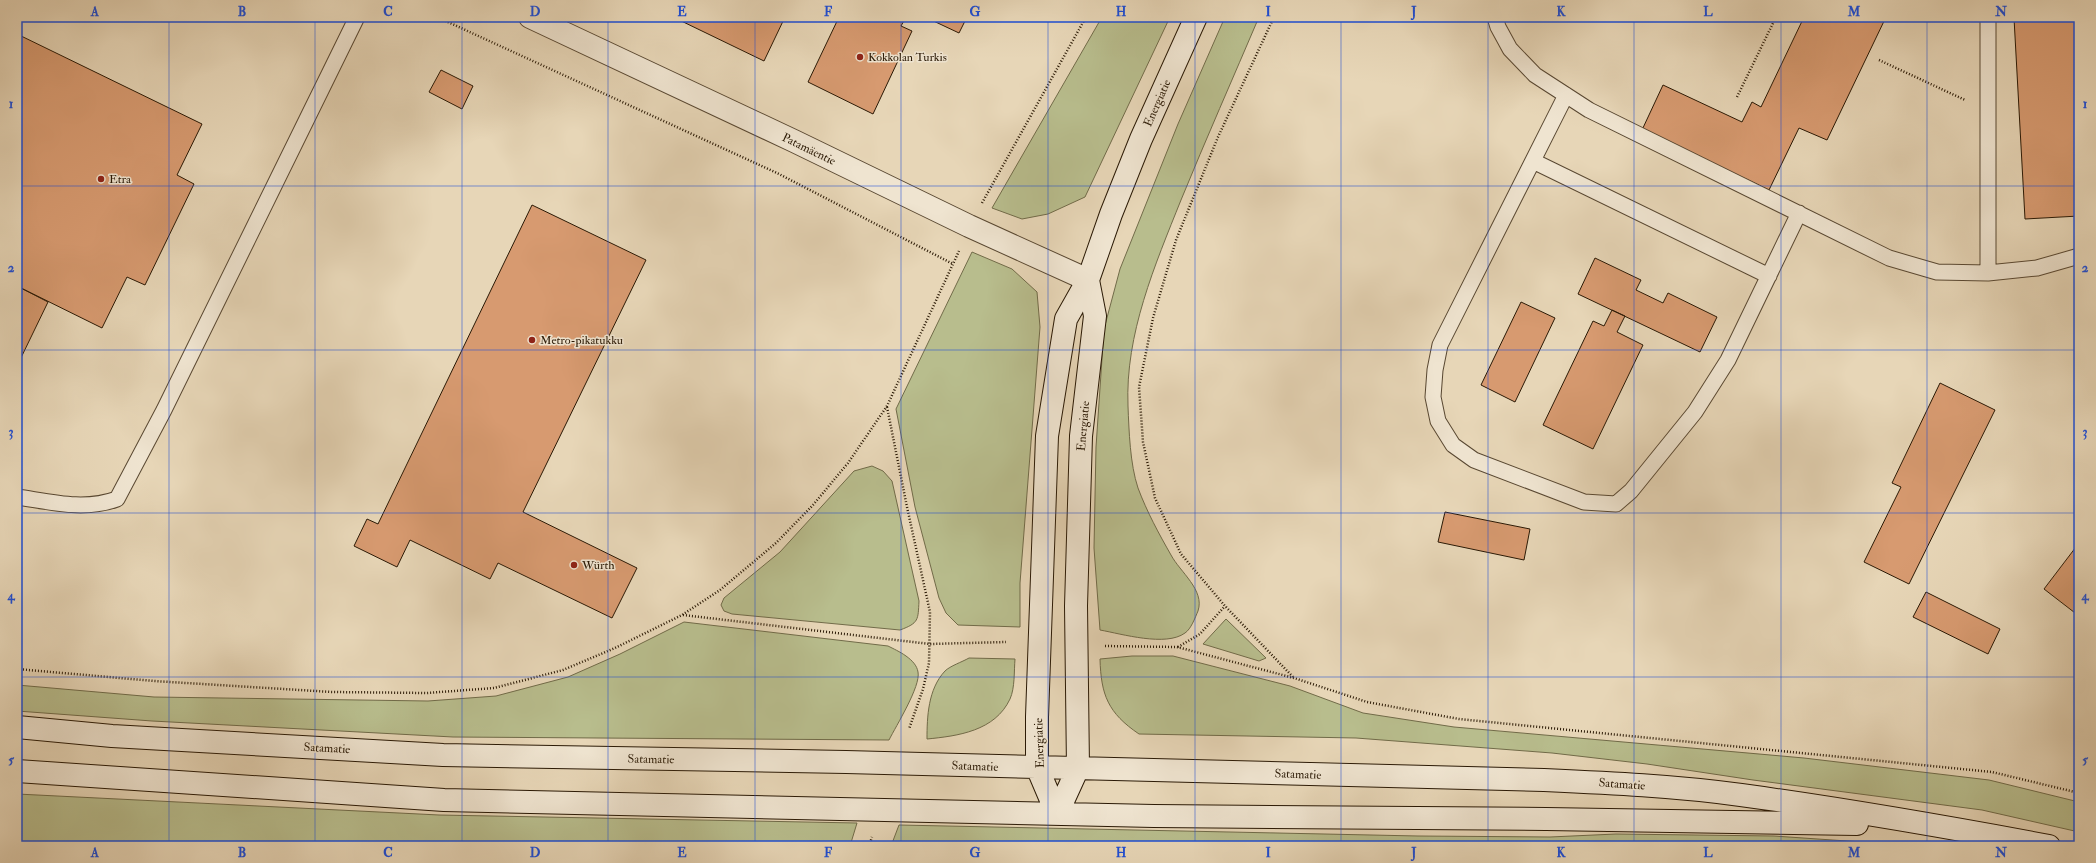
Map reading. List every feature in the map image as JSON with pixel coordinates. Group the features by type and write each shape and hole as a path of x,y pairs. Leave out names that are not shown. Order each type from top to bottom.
{"main road":[{"name":"Patamäentie","path":"530,17 787,138 969,226 1088,280"},
{"name":"Energiatie","path":"1057,814 1037,767 1047,436 1066,319 1088,280 1111,214 1141,139 1196,17"},
{"name":"Energiatie","path":"1057,814 1078,768 1076,606 1080,444 1095,316 1088,280"},
{"name":"Satamatie","path":"17,727 112,736 443,755 1037,767 1544,780 1638,784 1740,794 2049,846"},
{"name":"Satamatie","path":"17,771 444,800 1057,814 1930,825"}],"lane":[{"path":"17,497 80,506 100,505 117,499 164,410 357,17"},
{"path":"1495,17 1498,27 1510,50 1535,75 1589,110 1889,258 1937,272 1988,274 2037,268 2079,256"},
{"path":"1988,17 1988,274"},
{"path":"1566,95 1440,345 1435,370 1433,397 1438,422 1452,445 1474,460 1584,502 1616,504 1631,491 1695,412 1728,360 1799,213"},
{"path":"1533,161 1769,276"}],"path":[{"path":"437,17 777,173 953,264"},
{"path":"17,669 154,681 332,692 427,693 494,688 564,670 682,615 720,590 770,548 814,505 848,463 887,406 969,226 1086,17"},
{"path":"1274,17 1218,137 1176,240 1153,318 1139,387 1143,442 1155,498 1181,554 1225,606 1294,678"},
{"path":"1738,97 1776,17"},
{"path":"1879,60 1987,110"},
{"path":"887,406 906,507 930,612 929,663 923,689 909,729"},
{"path":"1177,647 1200,634 1225,606"},
{"path":"682,615 930,644 1006,642"},
{"path":"1105,646 1177,647 1294,678 1368,702 1459,719 1992,772 2079,793"},
{"path":"869,846 873,836"}],"green space":[{"path":"1102,17 1170,17 1085,197 1048,214 1022,219 992,208"},
{"path":"1225,17 1259,17 1190,177 1152,275 1137,326 1131,353 1128,379 1130,447 1135,479 1149,514 1158,531 1175,561 1195,589 1199,603 1198,611 1189,629 1177,637 1167,639 1144,638 1100,630 1094,548 1096,447 1104,329 1120,269 1178,124"},
{"path":"972,252 1012,269 1037,292 1040,327 1020,583 1020,627 958,625 946,613 939,598 915,507 896,409"},
{"path":"872,466 883,471 892,481 919,601 918,617 914,623 900,630 732,614 724,611 721,605 724,598 780,552 854,471"},
{"path":"1226,619 1266,658 1259,661 1203,644"},
{"path":"684,622 888,646 906,656 917,667 918,678 916,687 889,740 453,737 152,721 17,711 17,685 154,697 428,701 496,696 568,677 620,654"},
{"path":"1132,656 1173,656 1290,686 1363,713 1454,727 1804,758 1989,780 2079,802 2079,832 1982,810 1753,780 1647,764 1552,753 1356,738 1139,734 1128,726 1113,711 1105,693 1101,672 1100,659"},
{"path":"969,658 1015,659 1014,685 1010,699 1003,710 985,725 974,730 951,736 927,739 928,713 932,695 939,678 947,669"},
{"path":"17,794 439,815 857,823 850,846 17,846"},
{"path":"899,825 1418,836 1550,837 1616,834 1774,836 1920,846 891,846"}],"building":[{"path":"673,17 785,17 764,61"},
{"name":"Kokkolan Turkis","path":"839,17 906,17 901,26 912,31 873,114 808,82"},
{"name":"Kokkolan Turkis","path":"925,17 967,17 959,33"},
{"path":"1804,17 1886,17 1827,140 1799,128 1769,190 1642,130 1663,85 1742,122 1752,102 1761,107"},
{"path":"2079,17 2079,216 2025,219 2014,18"},
{"name":"Etra","path":"17,34 202,124 177,175 194,184 145,285 127,277 102,328 17,286"},
{"path":"441,70 473,86 462,109 429,92"},
{"path":"532,205 646,260 523,512 637,568 612,618 498,563 490,579 410,540 397,567 354,546 367,519 378,524"},
{"path":"1595,258 1641,280 1636,290 1663,303 1668,293 1717,317 1700,352 1578,294"},
{"path":"17,286 48,302 17,366"},
{"path":"1521,302 1555,318 1515,402 1481,385"},
{"path":"1612,310 1625,316 1617,332 1643,345 1593,449 1543,425 1593,321 1604,326"},
{"path":"1940,383 1995,410 1909,584 1864,562 1901,487 1892,483"},
{"path":"1445,512 1530,529 1524,560 1438,542"},
{"path":"2079,543 2079,616 2044,589"},
{"path":"1926,592 2000,629 1988,654 1913,617"}],"place":[{"name":"Kokkolan Turkis","path":"860,57"},
{"name":"Etra","path":"101,179"},
{"name":"Metro-pikatukku","path":"532,340"},
{"name":"Würth","path":"574,565"}]}
